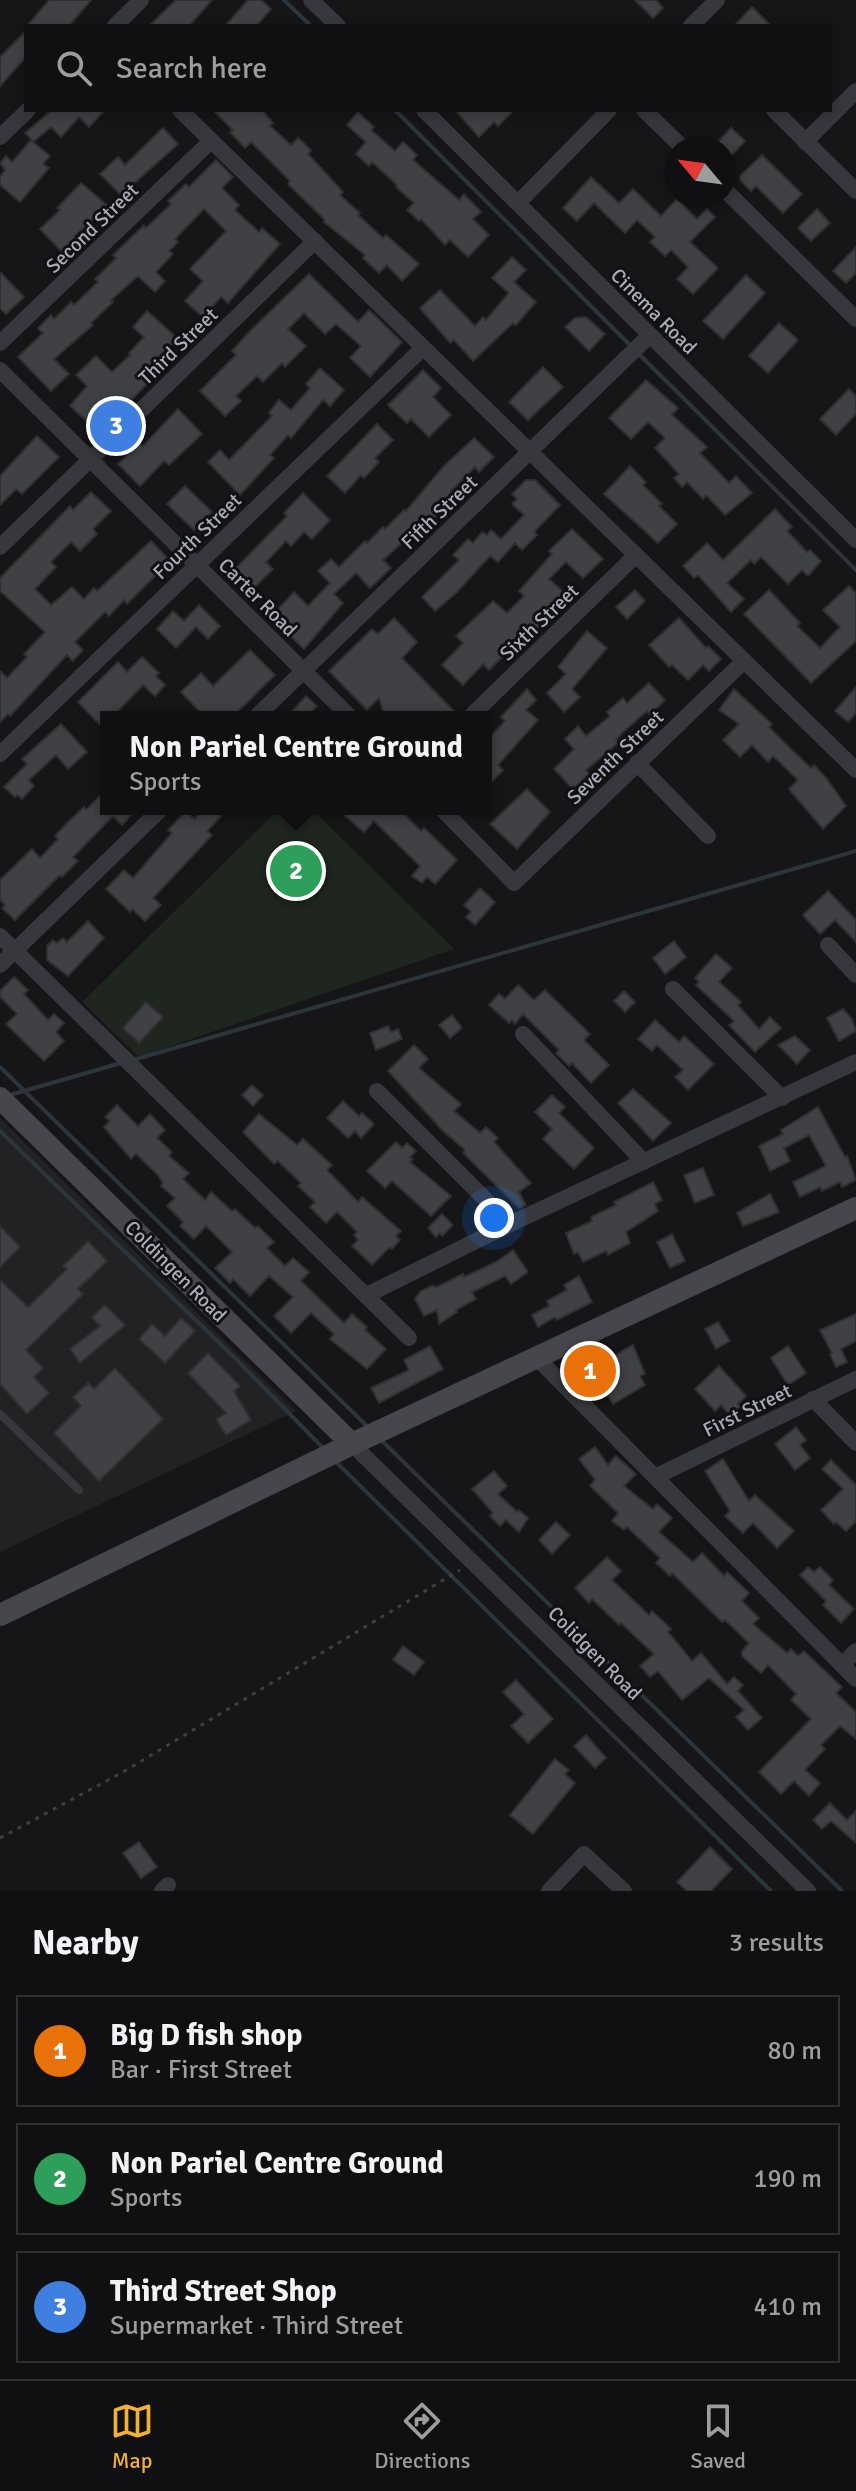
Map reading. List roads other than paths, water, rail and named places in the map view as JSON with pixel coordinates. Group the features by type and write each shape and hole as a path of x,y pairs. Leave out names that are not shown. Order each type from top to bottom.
{"main road":[{"name":"Coldingen Road","path":"0,1098 352,1444"},
{"path":"0,1615 352,1444 856,1208"}],"street":[{"path":"117,24 141,0"},
{"path":"311,0 336,24"},
{"path":"693,24 717,0"},
{"path":"805,142 856,91"},
{"path":"0,137 26,112"},
{"path":"182,112 856,770"},
{"name":"Cinema Road","path":"426,112 856,540"},
{"path":"519,202 607,112"},
{"path":"646,112 671,136"},
{"path":"776,112 856,191"},
{"name":"Second Street","path":"0,343 211,141"},
{"path":"736,201 856,319"},
{"name":"Third Street","path":"0,547 315,241"},
{"name":"Fifth Street","path":"262,711 650,335"},
{"name":"Fourth Street","path":"0,754 423,348"},
{"name":"Carter Road","path":"0,370 344,711"},
{"name":"Sixth Street","path":"476,711 636,555"},
{"name":"Seventh Street","path":"448,815 514,883 744,661"},
{"path":"637,763 708,836"},
{"path":"0,965 155,815"},
{"path":"0,936 409,1338"},
{"path":"828,945 856,975"},
{"path":"673,989 782,1098"},
{"path":"523,1034 644,1162"},
{"path":"367,1295 510,1224 856,1062"},
{"path":"377,1091 510,1224"},
{"path":"537,1358 856,1679"},
{"name":"First Street","path":"655,1477 856,1379"},
{"path":"813,1399 856,1443"},
{"name":"Colidgen Road","path":"352,1444 808,1891"},
{"path":"842,1665 856,1651"},
{"path":"549,1891 584,1854 624,1891"}],"lane":[{"path":"0,1414 79,1490"}],"waterway":[{"path":"284,0 309,24"},
{"path":"397,112 631,346"},
{"path":"637,352 856,570"},
{"path":"133,1060 856,851"},
{"path":"10,1095 121,1063"},
{"path":"0,1067 370,1429"},
{"path":"0,1131 237,1360 323,1448"},
{"path":"379,1438 842,1891"},
{"path":"334,1460 771,1891"}],"place":[{"name":"Third Street Shop","path":"116,426"},
{"name":"Non Pariel Centre Ground","path":"296,871"},
{"name":"Big D fish shop","path":"590,1371"}]}
